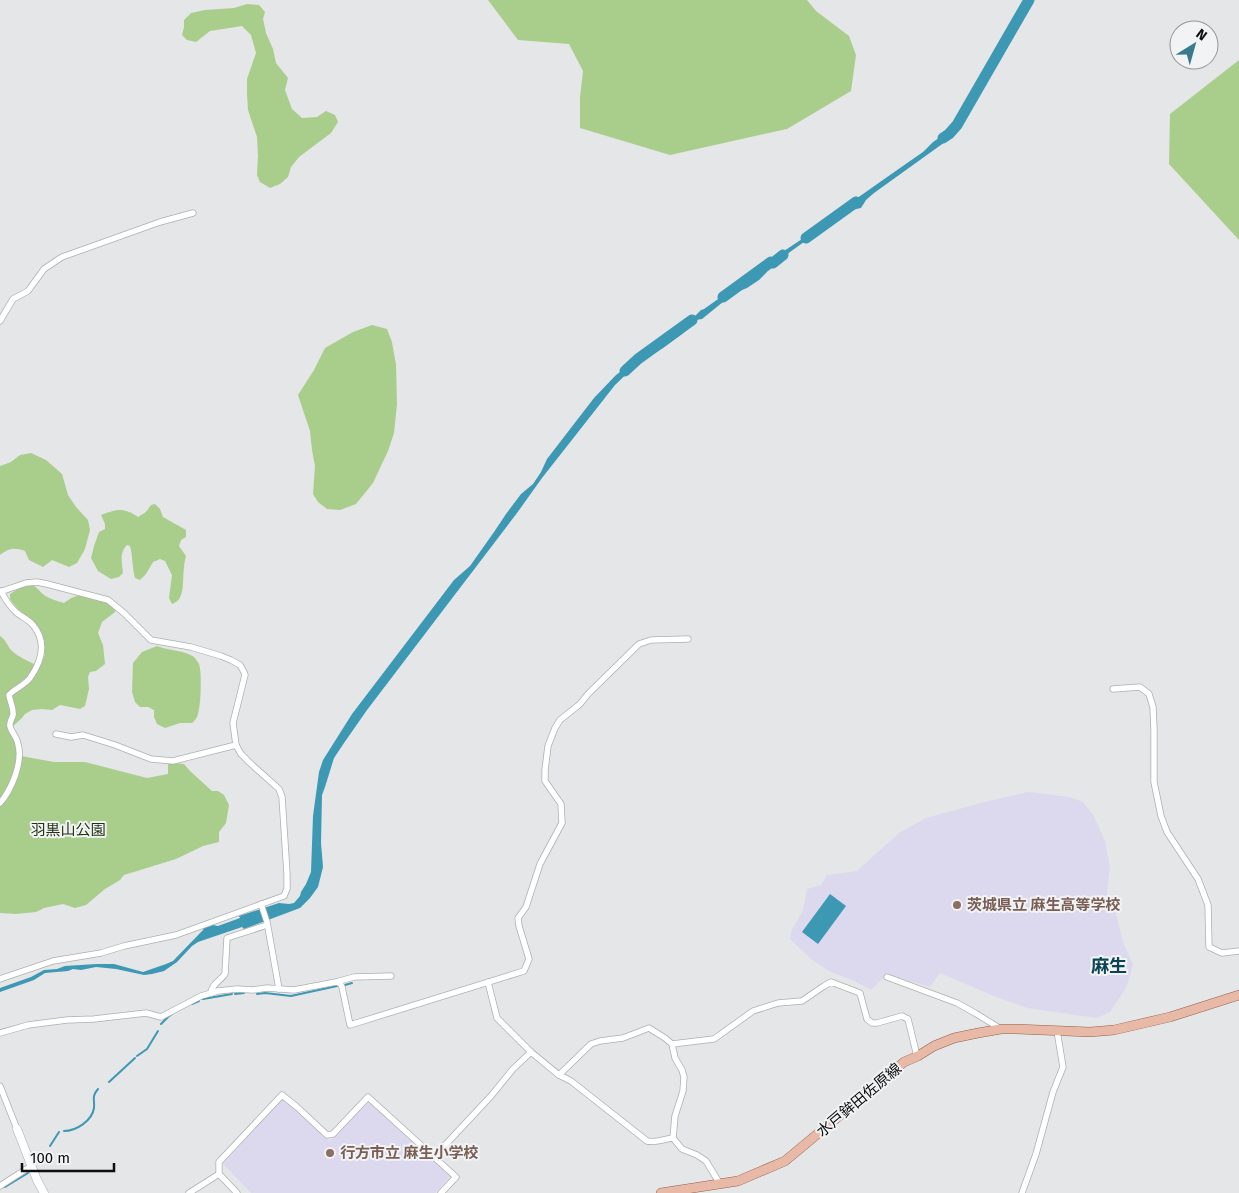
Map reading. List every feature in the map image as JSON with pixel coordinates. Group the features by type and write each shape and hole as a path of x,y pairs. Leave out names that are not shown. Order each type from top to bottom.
{"main road":[{"name":"水戸鉾田佐原線","path":"661,1193 738,1181 785,1161 904,1062 954,1038 1015,1028 1090,1032 1114,1030 1170,1017 1239,995"}],"street":[{"path":"0,321 14,299 28,291 44,269 62,257 160,222 193,213"},
{"path":"0,803 16,776 19,748 10,726 13,709 9,696 30,678 41,658 42,648 33,625 13,608 1,591 26,583 37,582 108,600 151,640 192,647 221,656 237,663 242,668 245,675 233,723 236,745 241,754 276,786 281,793 287,874 286,892 282,898 176,935 101,953 52,961 0,979"},
{"path":"336,982 340,983 342,987 350,1025 524,970 529,959 518,926 518,918 526,907 540,864 562,823 561,804 545,781 548,746 560,720 580,704 639,644 651,640 688,639"},
{"path":"1112,689 1140,687 1149,694 1153,707 1154,723 1154,782 1161,816 1167,832 1198,879 1208,905 1209,947 1222,953 1239,951"},
{"path":"56,734 71,738 83,735 151,759 173,761 236,745"},
{"path":"261,905 267,923 279,989"},
{"path":"211,993 212,987 225,974 227,938 267,923"},
{"path":"0,1033 28,1026 67,1020 146,1013 161,1017 201,996 237,989 253,990 267,988 294,990 354,977 391,976"},
{"path":"887,977 957,1003 1001,1029"},
{"path":"488,982 497,1018 531,1052 648,1141 660,1142 673,1138"},
{"path":"672,1044 714,1039 753,1011 778,1003 802,1001 831,982 860,993 867,1019 872,1023 902,1016 908,1019 918,1056"},
{"path":"559,1075 591,1044 600,1040 623,1038 650,1028 665,1038 672,1044 675,1058 684,1077 683,1091 675,1116 673,1138 682,1149 698,1155 706,1162 720,1184"},
{"path":"1022,1193 1036,1154 1053,1092 1063,1067 1056,1031"},
{"path":"434,1157 491,1096 513,1069 531,1052"},
{"path":"0,1086 31,1166 44,1193"},
{"path":"237,1193 219,1174 219,1162 282,1095 327,1136 333,1134 368,1097 456,1177 441,1193"},
{"path":"0,1186 31,1166"},
{"path":"189,1193 219,1174"}],"shaded area":[{"name":"茨城県立 麻生高等学校","path":"1028,792 1070,797 1083,802 1094,816 1105,841 1110,868 1106,900 1116,914 1123,942 1133,965 1126,988 1110,1012 1097,1018 1027,1008 940,973 930,987 887,974 871,990 829,971 811,959 790,939 792,930 803,910 807,889 821,885 827,875 857,871 899,833 926,818"},
{"name":"行方市立 麻生小学校","path":"282,1098 330,1141 371,1100 451,1176 435,1193 251,1193 223,1164"}],"green space":[{"path":"488,0 807,0 816,11 849,36 856,55 851,91 787,129 670,155 580,128 580,97 583,71 569,44 518,40"},
{"path":"247,4 259,5 265,12 263,19 266,33 273,49 276,63 288,78 285,90 292,109 302,118 317,117 326,111 335,115 338,122 331,133 299,157 291,167 288,177 280,184 270,188 260,182 257,175 257,137 248,110 247,79 256,53 251,35 242,26 210,31 196,42 187,40 182,35 184,20 191,13 234,8"},
{"path":"1239,60 1239,240 1169,164 1170,114"},
{"path":"372,325 387,329 392,342 396,365 397,404 394,433 373,483 356,504 340,510 327,509 318,502 313,494 315,466 310,431 298,395 325,348 353,332"},
{"path":"31,453 46,460 62,474 68,495 88,520 90,530 85,549 77,563 69,567 52,560 43,567 29,560 25,551 18,549 9,550 0,555 0,466 11,462 20,455"},
{"path":"155,504 160,509 163,517 186,530 186,537 181,540 179,546 186,556 182,589 180,598 172,604 169,598 172,575 165,561 160,559 153,562 140,580 135,578 130,546 127,545 122,555 123,573 119,577 111,579 98,571 91,558 99,532 105,529 101,515 111,511 124,510 138,517 146,512 151,505"},
{"name":"羽黒山公園","path":"31,584 42,594 64,603 73,597 90,596 116,607 115,612 102,622 98,633 103,645 105,664 96,671 90,672 85,706 80,709 60,705 52,710 32,710 25,714 13,726 21,756 54,762 85,762 147,778 168,774 168,764 184,764 212,791 218,791 224,795 229,805 226,823 219,832 219,842 203,846 176,859 124,875 86,905 75,908 63,904 44,908 36,912 0,913 0,636 13,652 34,664 44,658 45,647 39,630 10,599 10,594 23,586"},
{"path":"157,646 190,655 199,664 201,681 200,703 198,715 192,723 180,723 165,728 157,724 154,710 148,707 140,707 135,702 132,692 133,663 142,652"}],"water":[{"path":"955,127 945,139 945,142 874,193 861,208 847,211 815,234 769,268 759,280 747,288 734,293 702,319 696,320 682,334 663,348 639,362 615,385 542,478 367,710 334,758 322,795 321,843 323,867 318,887 300,908 244,929 242,927 198,942 177,962 164,971 144,975 96,967 81,970 73,969 45,973 34,980 0,992 0,988 31,977 44,970 65,966 114,964 143,972 173,961 204,928 213,925 218,926 240,918 239,916 279,903 294,903 300,896 311,872 313,816 319,772 323,760 352,714 454,580 470,566 521,494 533,484 547,459 594,398 616,375 671,339 701,310 731,290 742,288 751,283 775,257 835,219 853,201"},
{"path":"830,894 846,906 818,944 802,932"}],"waterway":[{"path":"943,138 957,125 1029,0"},
{"path":"806,238 856,202"},
{"path":"723,297 783,255"},
{"path":"625,371 638,359 692,320"},
{"path":"345,985 352,983"},
{"path":"257,994 291,996 337,986"},
{"path":"235,994 244,993"},
{"path":"203,999 232,994"},
{"path":"192,1004 199,1001"},
{"path":"161,1024 172,1014"},
{"path":"137,1056 147,1049 158,1031"},
{"path":"109,1082 135,1058"},
{"path":"64,1131 69,1131 87,1121 93,1113 94,1096 98,1089"},
{"path":"50,1146 59,1132"},
{"path":"5,1187 28,1173"}],"place":[{"name":"茨城県立 麻生高等学校","path":"957,905"},
{"name":"行方市立 麻生小学校","path":"330,1153"}],"district":[{"name":"麻生","path":"1109,966"}]}
